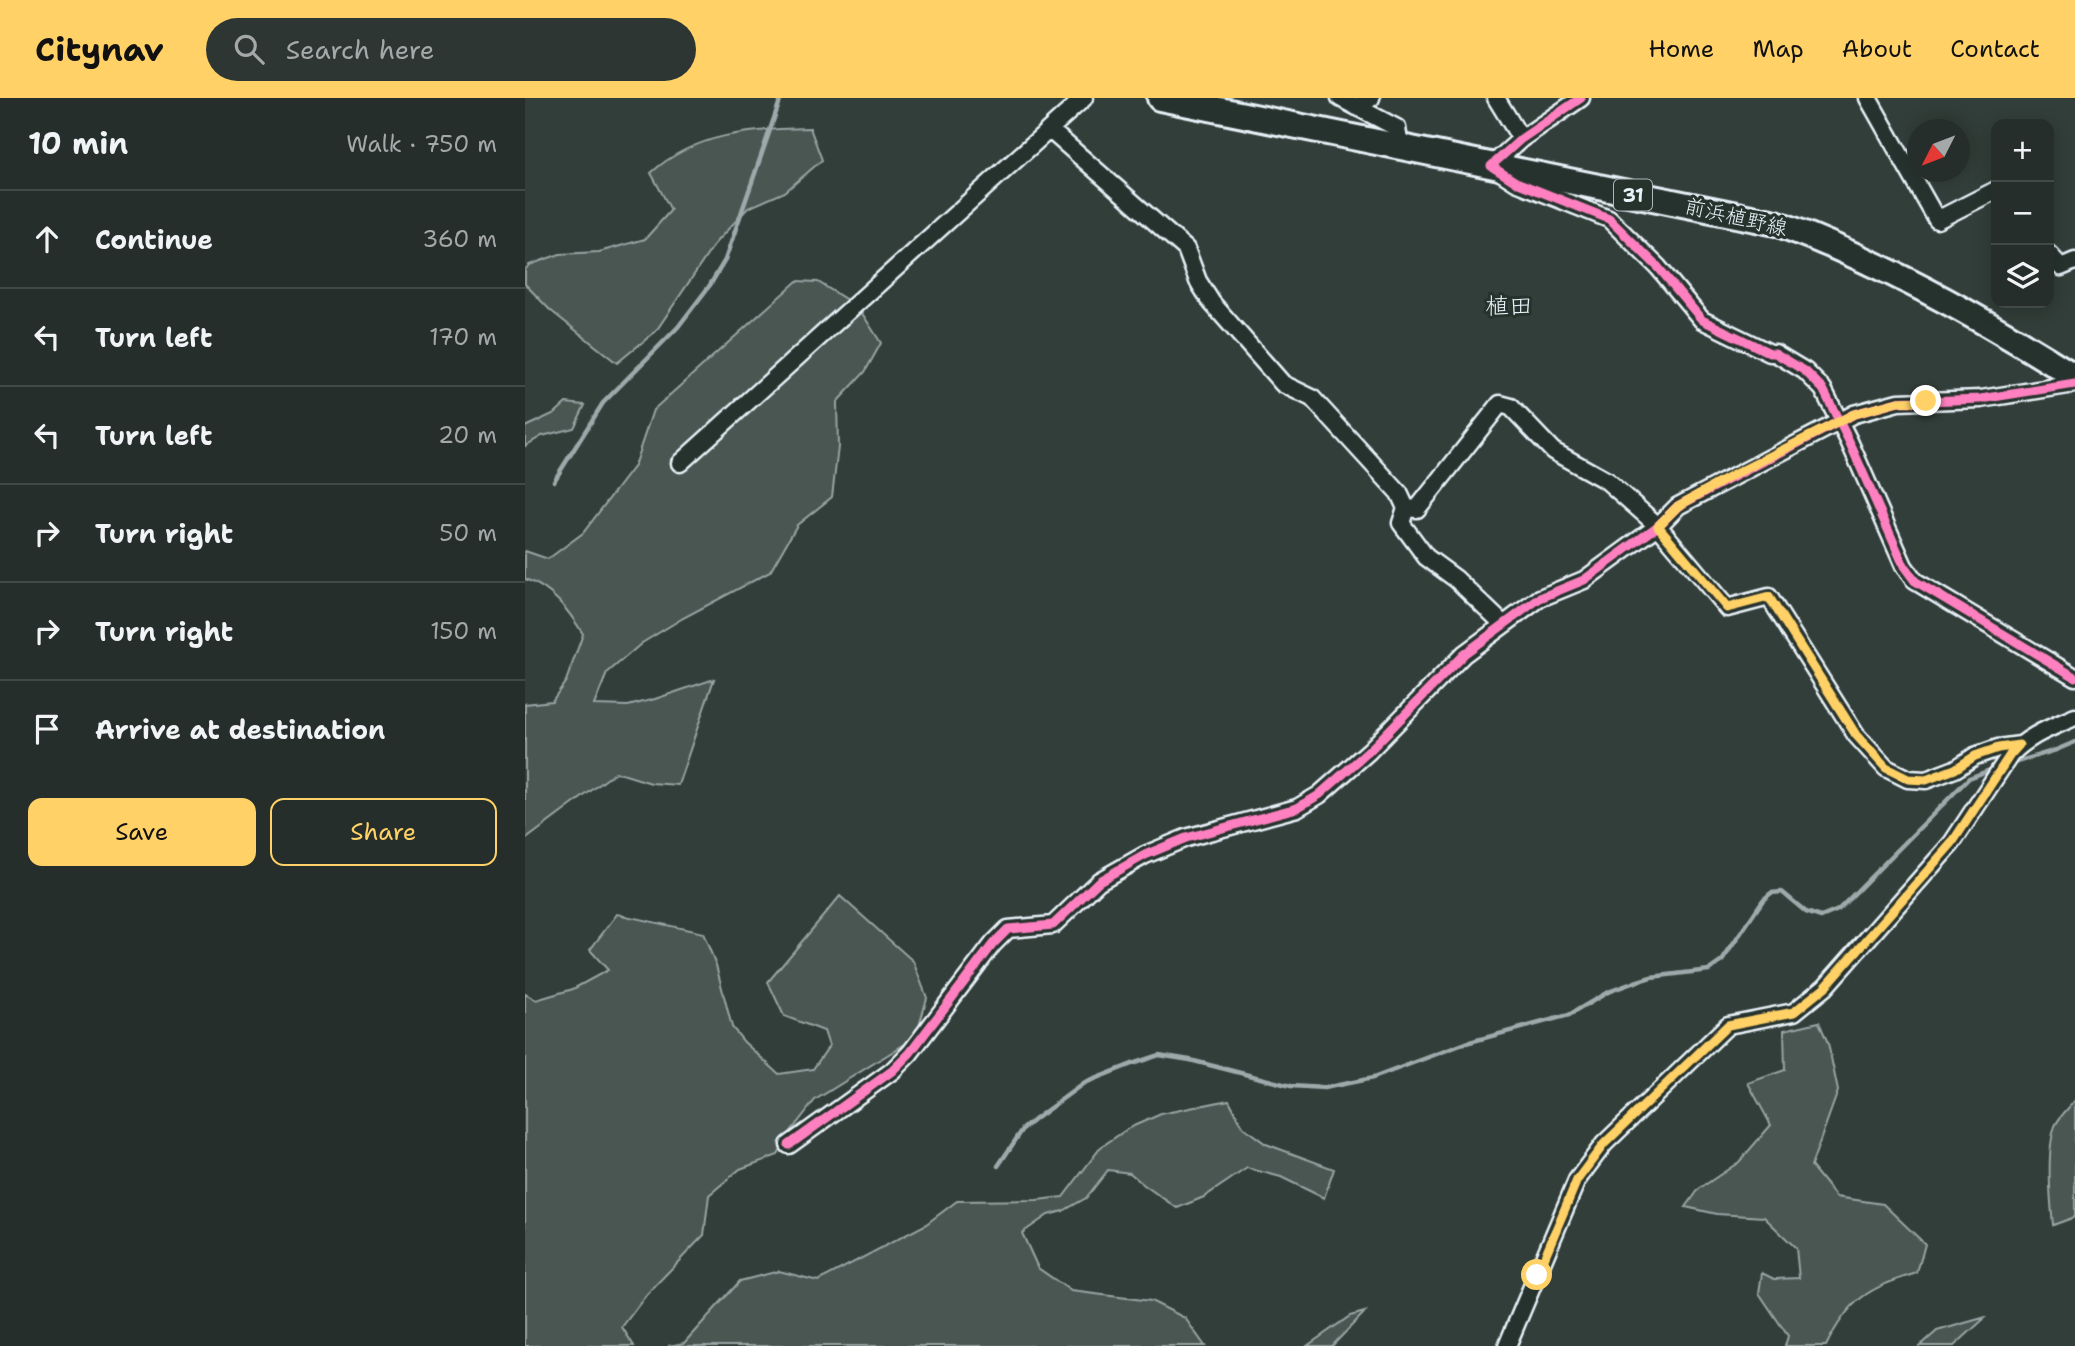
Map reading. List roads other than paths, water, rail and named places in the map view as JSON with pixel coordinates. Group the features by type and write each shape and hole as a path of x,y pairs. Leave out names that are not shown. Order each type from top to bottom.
{"main road":[{"name":"前浜植野線","path":"1160,98 1776,223 1838,246 1924,289 2075,377"}],"street":[{"path":"680,463 1084,98"},
{"path":"1341,98 1364,103 1397,128 1400,147"},
{"path":"1496,98 1521,139"},
{"path":"1581,98 1521,139 1491,166 1516,182 1609,219 1658,267 1702,320 1775,353 1805,371 1823,389 1904,566 1915,581 2075,677"},
{"path":"1868,98 1937,220 1991,193"},
{"path":"1049,130 1186,249 1198,281 1212,303 1283,384 1313,398 1399,493 1406,508 1401,523 1426,556 1456,579 1503,624"},
{"path":"2054,259 2061,267 2075,261"},
{"path":"789,1145 892,1071 910,1053 993,944 1008,929 1053,925 1100,881 1145,855 1186,838 1297,808 1319,795 1369,751 1464,654 1540,598 1584,580 1658,526 1678,506 1854,414 1898,402 1981,399 2075,384"},
{"path":"1406,508 1416,509 1500,404 1511,407 1553,451 1607,481 1658,526 1727,608 1769,597 1856,735 1886,768 1908,779 1926,780 1955,769 1986,752 2019,745"},
{"path":"1507,1346 1577,1180 1604,1144 1728,1025 1794,1012 1825,987 1952,843 2019,745 2033,735 2075,718"}],"waterway":[{"path":"554,481 603,403 678,327 725,260 781,98"},
{"path":"2010,764 2075,742"},
{"path":"998,1166 1023,1129 1084,1083 1159,1055 1190,1060 1291,1086 1324,1088 1373,1078 1466,1043 1569,1015 1608,992 1651,977 1709,970 1722,961 1763,900 1771,893 1782,892 1806,912 1821,917 1838,910 1969,778 1995,768"}],"district":[{"name":"植田","path":"1509,306"}]}
